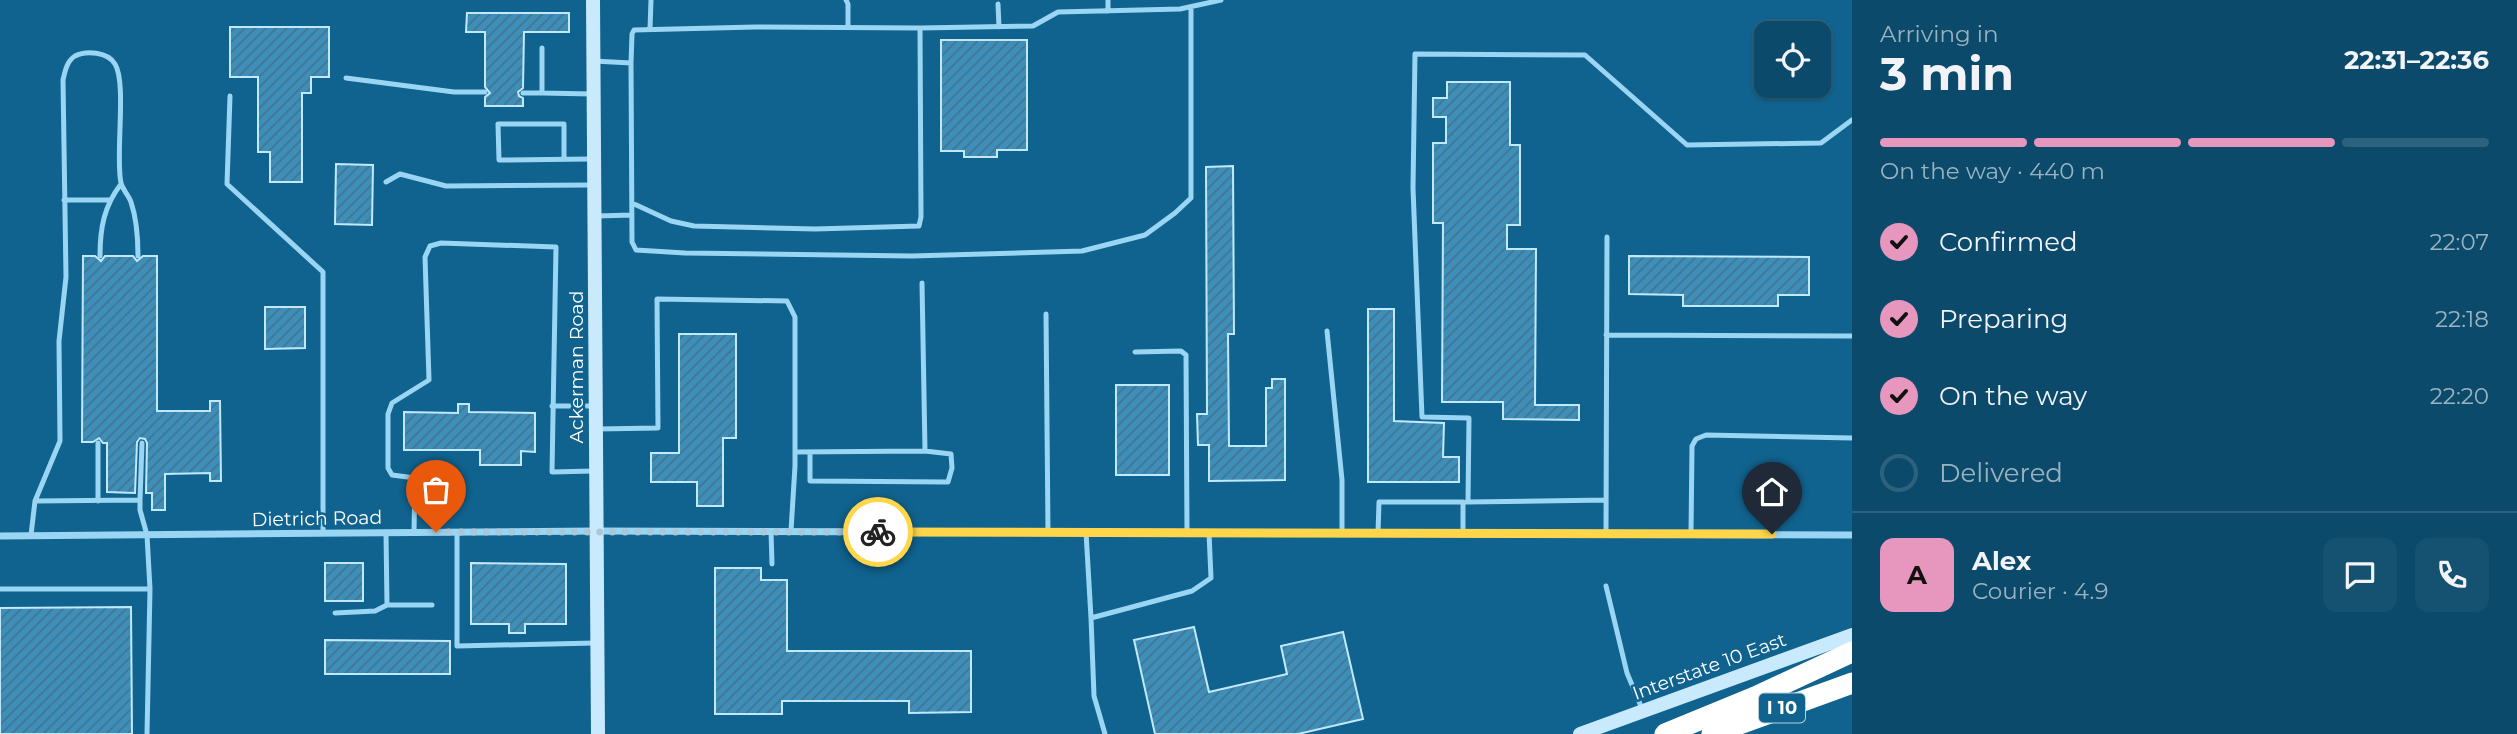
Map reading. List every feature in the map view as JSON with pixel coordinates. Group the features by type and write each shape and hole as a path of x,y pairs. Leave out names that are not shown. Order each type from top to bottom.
{"highway":[{"path":"1665,734 1755,697 1852,652"},
{"name":"I 10","path":"1712,734 1852,683"}],"street":[{"name":"Ackerman Road","path":"593,0 598,734"},
{"name":"Dietrich Road","path":"0,536 597,531 1852,535"},
{"name":"Interstate 10 East","path":"1580,734 1852,635"}],"lane":[{"path":"650,29 651,0"},
{"path":"846,0 848,27"},
{"path":"1108,0 1108,11"},
{"path":"1191,7 1192,198 1145,234 1082,251 912,256 650,251 636,250 632,242 631,63 634,30 1032,26 1058,12 1180,9 1221,0"},
{"path":"998,4 999,27"},
{"path":"632,203 671,220 694,226 814,229 919,226 920,28"},
{"path":"542,48 542,93"},
{"path":"31,536 34,501 60,441 59,341 66,277 63,80 66,67 74,57 89,52 105,56 115,64 119,81 121,184 131,200 138,233 138,256"},
{"path":"1463,533 1469,418 1422,417 1413,188 1415,54 1586,55 1687,145 1821,143 1852,120"},
{"path":"594,61 631,63"},
{"path":"346,78 454,92 485,92"},
{"path":"523,93 594,94"},
{"path":"230,96 228,184 323,272 323,533"},
{"path":"564,159 564,124 498,124 499,160 594,159"},
{"path":"386,182 400,174 446,186 593,185"},
{"path":"100,256 100,232 109,200 121,184"},
{"path":"64,200 109,200"},
{"path":"594,216 632,215"},
{"path":"1606,534 1607,237"},
{"path":"414,532 415,478 392,475 388,468 388,414 392,403 429,380 425,257 430,246 441,243 556,247 552,472 597,471"},
{"path":"922,283 925,451"},
{"path":"596,429 658,428 657,299 788,301 795,317 795,453 791,531"},
{"path":"1046,313 1048,532"},
{"path":"1327,331 1342,480 1342,533"},
{"path":"1606,335 1852,336"},
{"path":"1135,352 1181,351 1186,355 1187,533"},
{"path":"552,405 596,406"},
{"path":"1692,534 1692,446 1696,439 1706,435 1852,438"},
{"path":"97,501 98,443"},
{"path":"142,443 140,510 147,535 150,589 147,734"},
{"path":"795,453 925,451 951,454 952,468 948,482 810,481 810,453"},
{"path":"34,501 140,500"},
{"path":"1378,533 1379,502 1606,500"},
{"path":"771,531 772,564"},
{"path":"457,532 457,646 598,643"},
{"path":"1086,532 1094,696 1105,734"},
{"path":"386,533 387,604"},
{"path":"1091,618 1192,591 1212,578 1209,533"},
{"path":"1606,586 1627,673 1643,711"},
{"path":"0,589 150,589"},
{"path":"335,613 375,611 387,604 432,605"}],"building":[{"path":"467,13 569,13 569,32 524,32 523,88 518,92 523,98 523,106 485,106 485,97 490,93 485,87 485,32 466,32"},
{"path":"230,27 329,27 329,77 311,77 311,93 302,93 302,182 270,182 270,152 258,152 258,77 230,77"},
{"path":"941,40 1027,40 1027,150 997,150 997,157 964,157 964,151 941,151"},
{"path":"1447,82 1510,82 1510,145 1520,145 1520,225 1507,225 1507,249 1536,249 1535,405 1579,405 1579,420 1503,419 1503,402 1442,402 1443,223 1433,223 1433,143 1446,143 1446,117 1433,117 1433,98 1447,98"},
{"path":"336,164 373,165 372,225 335,224"},
{"path":"1233,166 1234,334 1228,334 1229,446 1266,446 1266,388 1272,388 1272,379 1285,379 1285,480 1209,481 1209,445 1198,445 1197,414 1207,414 1206,167"},
{"path":"83,256 95,256 101,261 105,256 133,256 137,261 143,256 157,256 157,411 210,411 210,401 220,401 221,481 210,481 210,473 165,474 165,510 152,510 152,493 146,493 145,439 140,438 137,442 135,493 107,492 107,443 103,443 99,438 93,442 82,442"},
{"path":"1629,256 1809,257 1809,295 1778,295 1778,306 1683,306 1683,295 1629,294"},
{"path":"265,307 305,307 305,348 265,349"},
{"path":"1368,309 1394,309 1394,421 1444,423 1443,457 1459,457 1459,482 1368,482"},
{"path":"679,334 736,334 736,438 723,438 723,506 697,506 697,482 651,482 651,453 679,453"},
{"path":"1116,385 1169,385 1169,475 1116,475"},
{"path":"458,404 469,404 469,412 535,413 535,452 521,451 521,465 480,465 480,450 404,450 404,412 458,413"},
{"path":"325,563 363,563 363,601 325,601"},
{"path":"471,563 566,564 566,624 525,624 525,633 509,633 509,624 471,624"},
{"path":"715,568 761,568 761,580 787,580 787,651 971,651 971,712 909,713 909,701 782,701 782,714 715,714"},
{"path":"131,607 132,734 0,734 0,608"},
{"path":"1194,627 1209,692 1287,674 1281,646 1343,632 1363,719 1298,734 1155,734 1134,640"},
{"path":"325,640 450,641 450,674 325,674"}],"way so far":[{"path":"436,532 878,532"}],"route":[{"path":"878,532 1772,534"}]}
